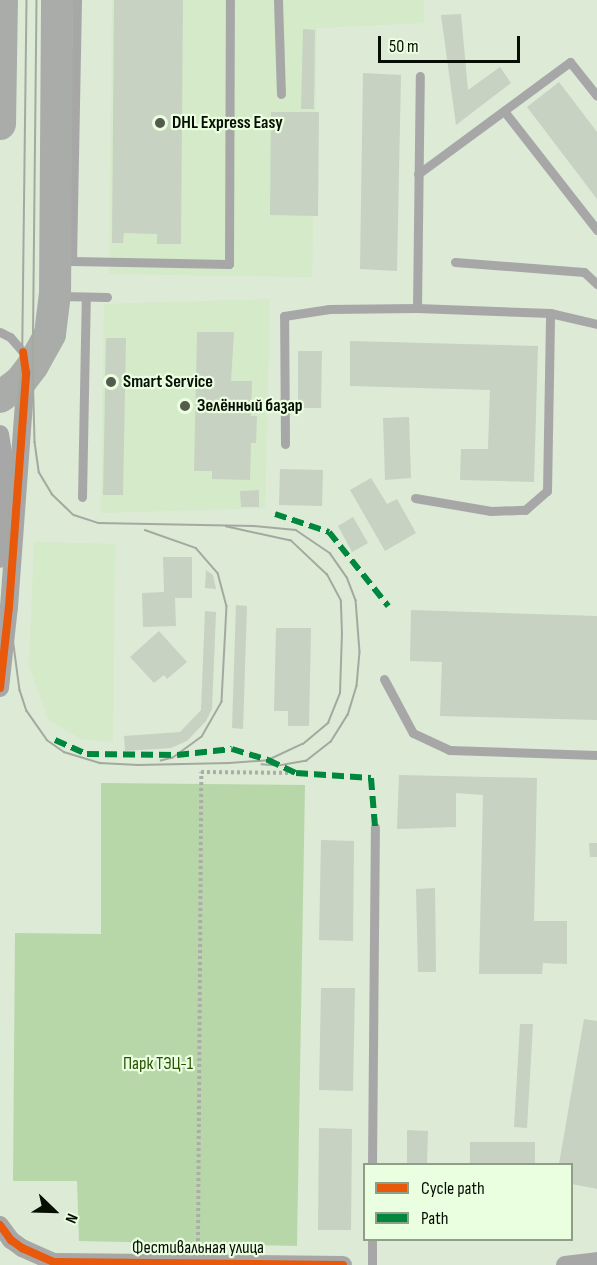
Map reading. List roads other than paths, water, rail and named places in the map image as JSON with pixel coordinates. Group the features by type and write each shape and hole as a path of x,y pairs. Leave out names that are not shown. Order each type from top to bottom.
{"highway":[{"path":"0,123 2,0"},
{"path":"0,397 24,363 50,334 55,296 64,261 57,0"}],"street":[{"path":"0,688 9,607 24,363"},
{"path":"0,434 5,466 0,559"},
{"path":"0,1226 11,1240 22,1248 53,1263"},
{"path":"565,1265 597,1261"},
{"name":"Фестивальная улица","path":"53,1263 343,1265"}],"lane":[{"path":"77,0 64,261 229,264 230,0"},
{"path":"278,0 280,94"},
{"path":"418,174 570,62 597,96"},
{"path":"417,308 420,76"},
{"path":"504,111 597,230"},
{"path":"455,262 584,272 597,284"},
{"path":"55,296 107,297"},
{"path":"82,497 86,297"},
{"path":"285,444 284,316 329,309 417,308 549,314 597,324"},
{"path":"415,498 491,511 525,510 547,491 549,314"},
{"path":"0,332 10,337 24,363"},
{"path":"384,679 414,733 449,750 597,754"},
{"path":"372,1163 375,827"},
{"path":"372,1241 372,1265"}],"tram line":[{"path":"27,0 23,352 9,523 9,607 20,690 27,711 47,740 64,752 100,763 138,765 229,763 268,760 303,744 328,723 340,693 341,601 327,575 291,541 227,527"},
{"path":"37,0 33,365 35,442 39,472 52,494 74,515 98,523 253,526 296,530 330,553 347,577 356,600 360,652 357,686 348,715 331,742 307,761 278,766 262,765"},
{"path":"145,530 196,548 218,573 227,606 222,702 202,737 173,758 161,761"}],"place":[{"name":"DHL Express Easy","path":"160,123"},
{"name":"Smart Service","path":"111,382"},
{"name":"Зелённый базар","path":"185,406"}],"park label":[{"name":"Парк ТЭЦ-1","path":"158,1064"}]}
